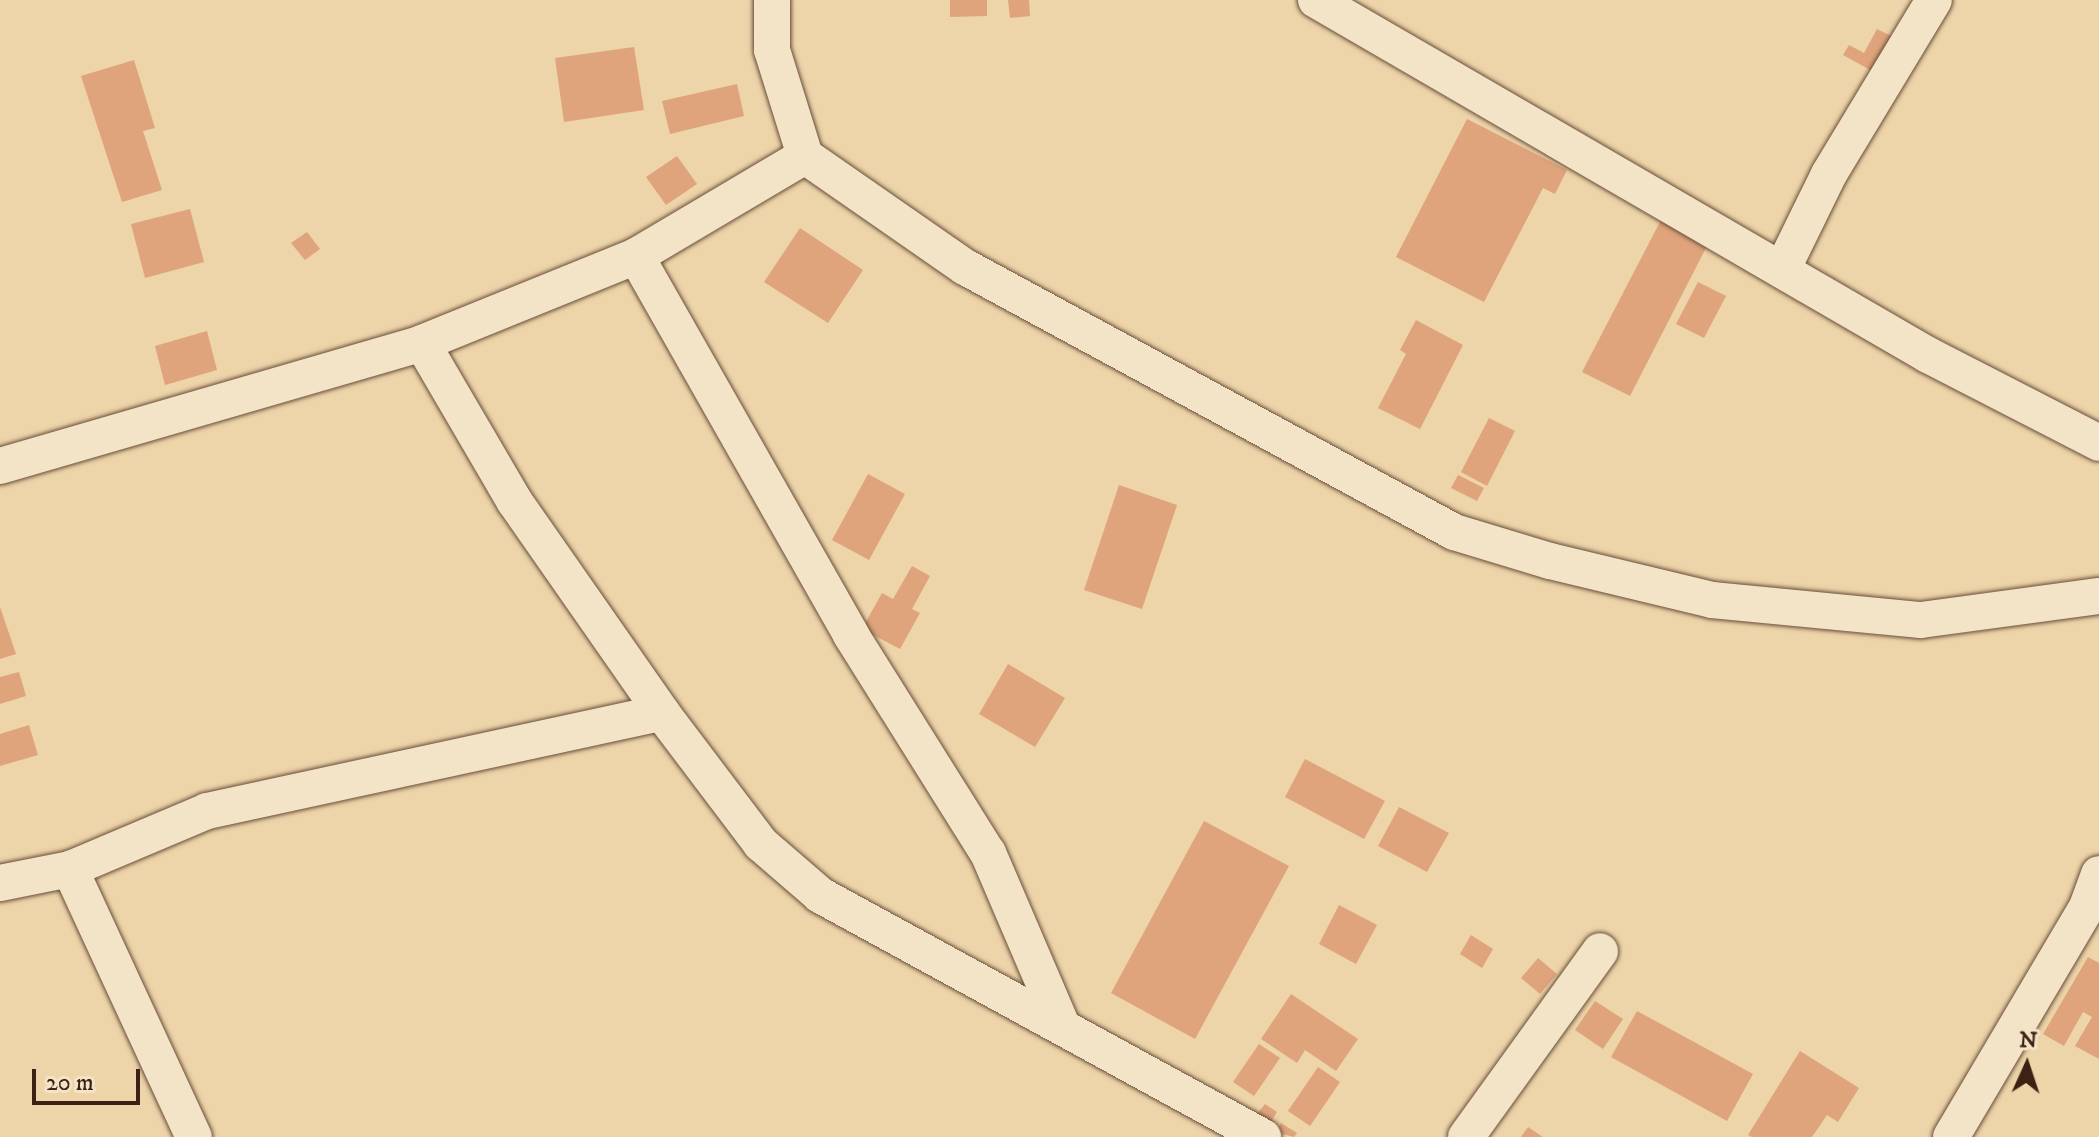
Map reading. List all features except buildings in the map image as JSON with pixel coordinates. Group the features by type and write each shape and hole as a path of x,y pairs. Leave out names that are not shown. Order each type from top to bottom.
{"street":[{"path":"772,0 772,50 805,156 965,267 1454,532 1712,600 1921,620 2099,596"},
{"path":"1316,0 1928,355 2099,443"},
{"path":"1782,270 1829,174 1934,0"},
{"path":"0,466 422,343 636,256 805,156"},
{"path":"636,256 851,635 988,853 1061,1023"},
{"path":"422,343 515,502 662,713 761,844 820,895 929,957 1061,1023 1263,1137"},
{"path":"0,883 70,869 207,811 662,713"},
{"path":"70,869 194,1137"},
{"path":"1951,1137 2095,898"},
{"path":"1466,1137 1600,951"}]}
